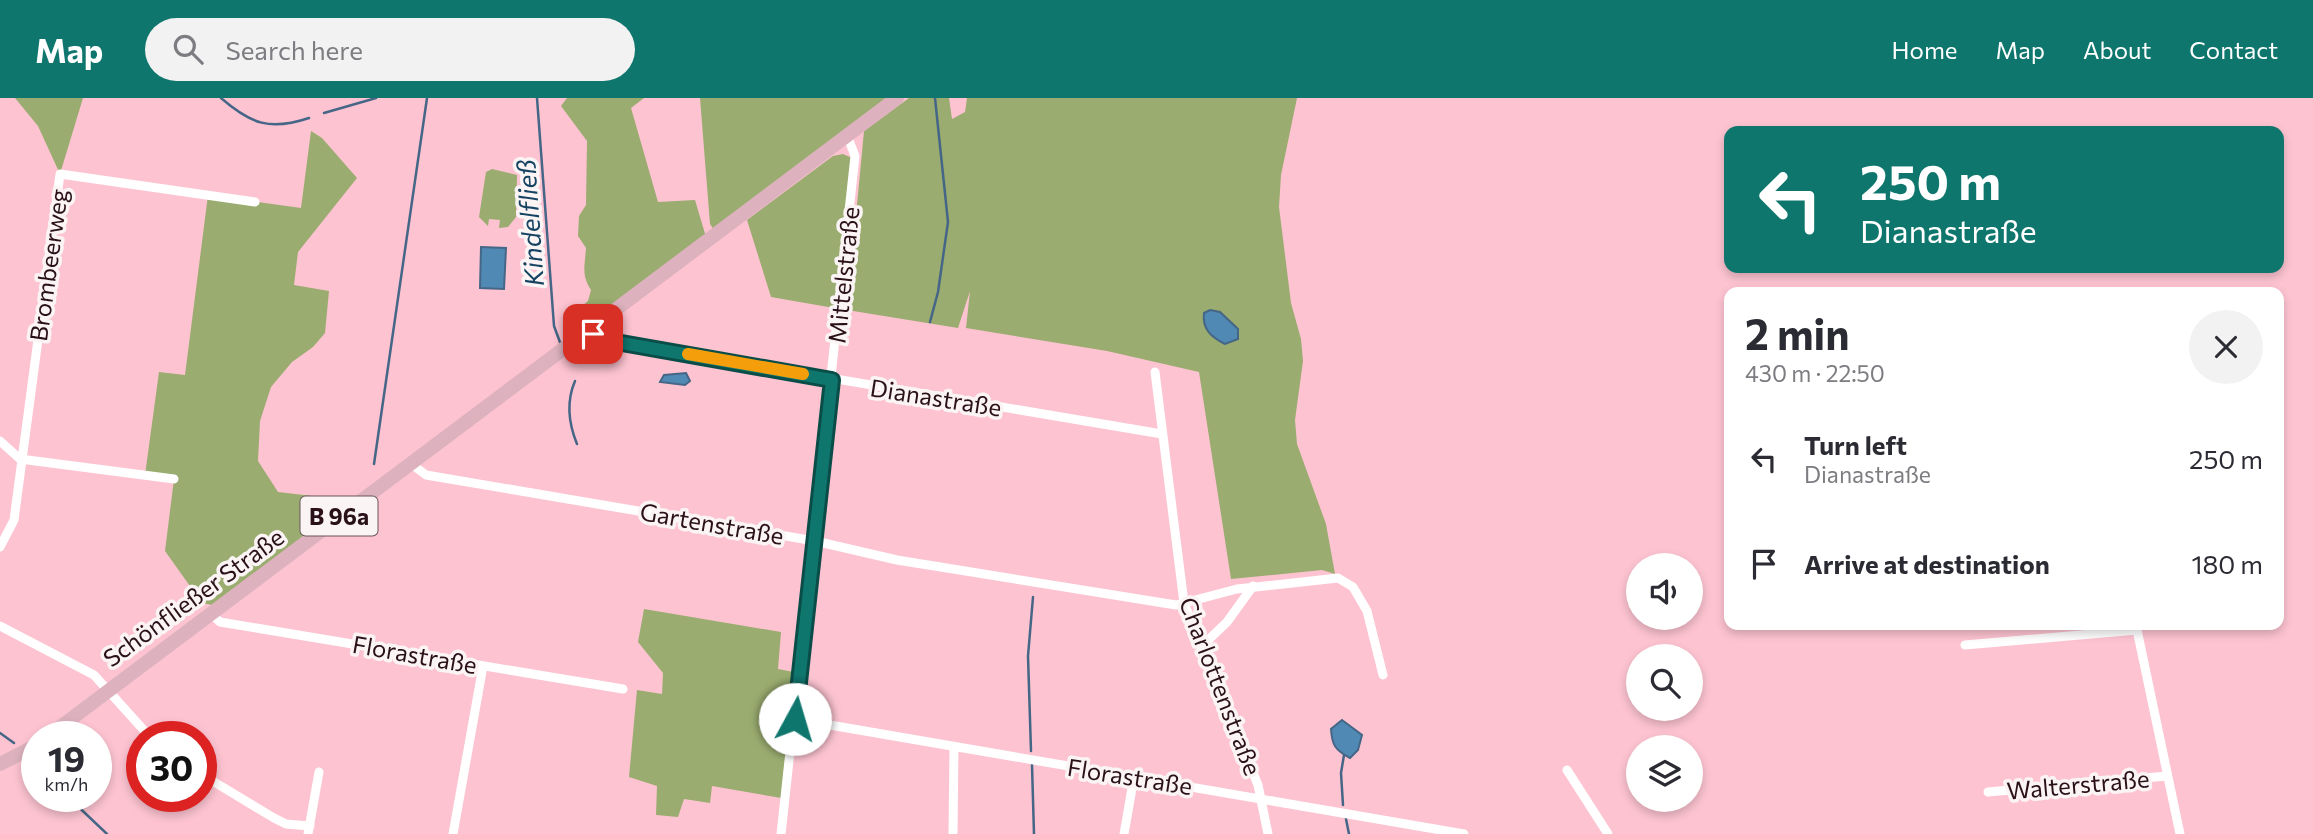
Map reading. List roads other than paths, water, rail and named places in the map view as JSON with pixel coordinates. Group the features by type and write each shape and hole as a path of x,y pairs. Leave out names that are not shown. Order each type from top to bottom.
{"main road":[{"name":"B 96a","path":"589,330 897,98"},
{"name":"Schönfließer Straße","path":"67,721 589,330"},
{"path":"0,764 21,753"}],"street":[{"name":"Mittelstraße","path":"781,834 855,156 848,135"},
{"name":"Brombeerweg","path":"0,547 14,520 60,174 255,202"},
{"name":"Dianastraße","path":"589,330 599,339 1162,434"},
{"name":"Charlottenstraße","path":"1155,372 1184,603 1263,798 1268,834"},
{"path":"0,440 20,459 174,479"},
{"name":"Gartenstraße","path":"410,463 426,475 815,541 897,560 1176,605 1253,586 1320,577 1345,580 1359,595 1367,611 1383,675"},
{"path":"1201,647 1220,630 1253,586"},
{"name":"Florastraße","path":"210,613 220,622 623,689"},
{"path":"0,625 94,676 136,721"},
{"path":"1965,645 2108,630"},
{"path":"2137,630 2180,834"},
{"path":"453,834 483,666"},
{"name":"Florastraße","path":"795,719 1464,834"},
{"path":"953,834 954,747"},
{"path":"1567,770 1608,834"},
{"path":"217,784 274,818 309,830 319,772"},
{"name":"Walterstraße","path":"1989,792 2167,776"},
{"path":"1124,834 1134,777"}],"water":[{"path":"481,247 506,248 504,289 480,288"},
{"path":"1210,310 1220,312 1238,329 1238,339 1225,344 1212,335 1206,328 1204,319 1204,313"},
{"path":"686,373 690,381 685,385 660,382 664,375"},
{"path":"1342,720 1362,735 1358,750 1350,758 1338,750 1332,739 1331,729"}],"waterway":[{"name":"Kindelfließ","path":"221,98 242,114 262,123 283,124 309,118"},
{"name":"Kindelfließ","path":"324,113 376,98"},
{"path":"374,464 427,98"},
{"name":"Kindelfließ","path":"537,98 554,326 561,345"},
{"path":"930,322 938,292 948,222 935,98"},
{"name":"Kindelfließ","path":"575,381 569,412 577,444"},
{"path":"1031,751 1028,656 1033,597"},
{"path":"0,733 14,743"},
{"path":"1343,805 1341,773 1344,755"},
{"path":"1032,765 1034,834"},
{"path":"84,812 107,834"},
{"path":"1346,819 1349,834"}]}
